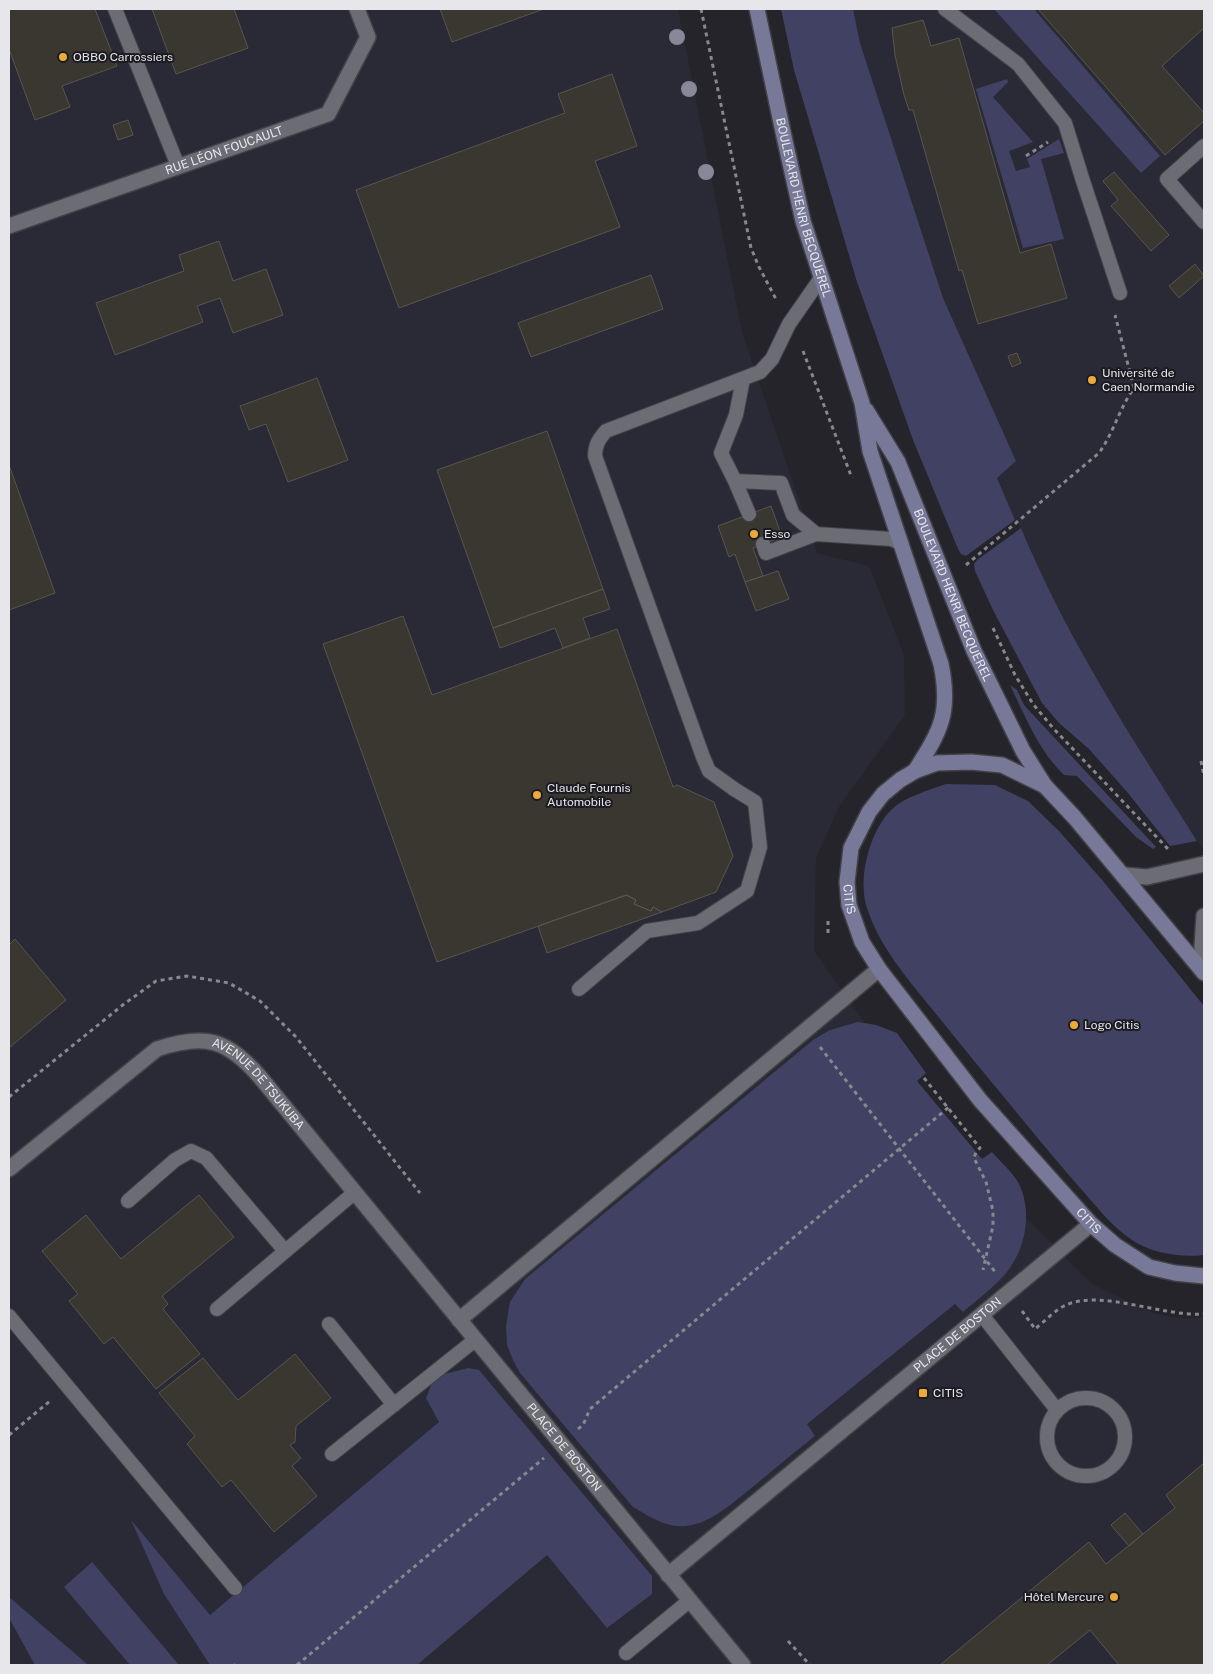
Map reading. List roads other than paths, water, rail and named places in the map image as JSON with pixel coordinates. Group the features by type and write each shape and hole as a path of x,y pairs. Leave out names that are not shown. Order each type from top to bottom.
{"main road":[{"name":"BOULEVARD HENRI BECQUEREL","path":"757,9 804,221 862,403 870,452 941,664 945,706 938,732 915,771"},
{"name":"BOULEVARD HENRI BECQUEREL","path":"862,403 898,462 974,650 1023,751 1045,786"},
{"name":"CITIS","path":"1204,973 1075,818 1045,786 1002,765 971,762 936,762 915,771 883,794 869,812 851,848 847,882 850,905 862,942 879,969 980,1100 1091,1224 1115,1245 1149,1267 1175,1273 1204,1276"}],"street":[{"name":"RUE LÉON FOUCAULT","path":"9,226 328,114 368,36 357,9"},
{"path":"1124,876 1147,877 1204,864"},
{"path":"1204,916 1202,947 1204,961"},
{"path":"459,1320 879,969"},
{"name":"AVENUE DE TSUKUBA","path":"9,1169 157,1050 177,1043 196,1040 213,1042 231,1049 246,1061 459,1320"},
{"name":"PLACE DE BOSTON","path":"459,1320 668,1575 1091,1224"},
{"path":"668,1575 743,1665"}],"lane":[{"path":"115,9 178,166"},
{"path":"945,9 1018,64 1065,123 1120,293"},
{"path":"1204,146 1167,178 1204,222"},
{"path":"579,989 647,931 698,923 747,890 760,847 754,802 709,771 703,757 595,456 597,443 606,431 760,372 772,359 790,324 822,278"},
{"path":"743,379 736,415 722,453 749,514"},
{"path":"735,481 781,484 793,516 816,534"},
{"path":"763,544 766,553 816,534 876,538 901,543"},
{"path":"128,1201 175,1160 191,1151 206,1158 285,1251"},
{"path":"217,1309 354,1193"},
{"path":"982,1315 1056,1410"},
{"path":"9,1316 235,1588"},
{"path":"329,1324 394,1405"},
{"path":"332,1454 475,1340"},
{"path":"1078,1398 1091,1398 1103,1401 1113,1408 1121,1418 1125,1430 1125,1443 1121,1455 1114,1465 1103,1473 1090,1476 1076,1476 1064,1470 1054,1460 1048,1448 1046,1435 1049,1422 1056,1410 1067,1402 1078,1398"},
{"path":"626,1653 689,1601"}],"place":[{"name":"OBBO Carrossiers","path":"63,57"},
{"name":"Université de Caen Normandie","path":"1092,380"},
{"name":"Esso","path":"754,534"},
{"name":"Claude Fournis Automobile","path":"537,795"},
{"name":"Logo Citis","path":"1074,1025"},
{"name":"CITIS","path":"923,1393"},
{"name":"Hôtel Mercure","path":"1114,1597"}]}
